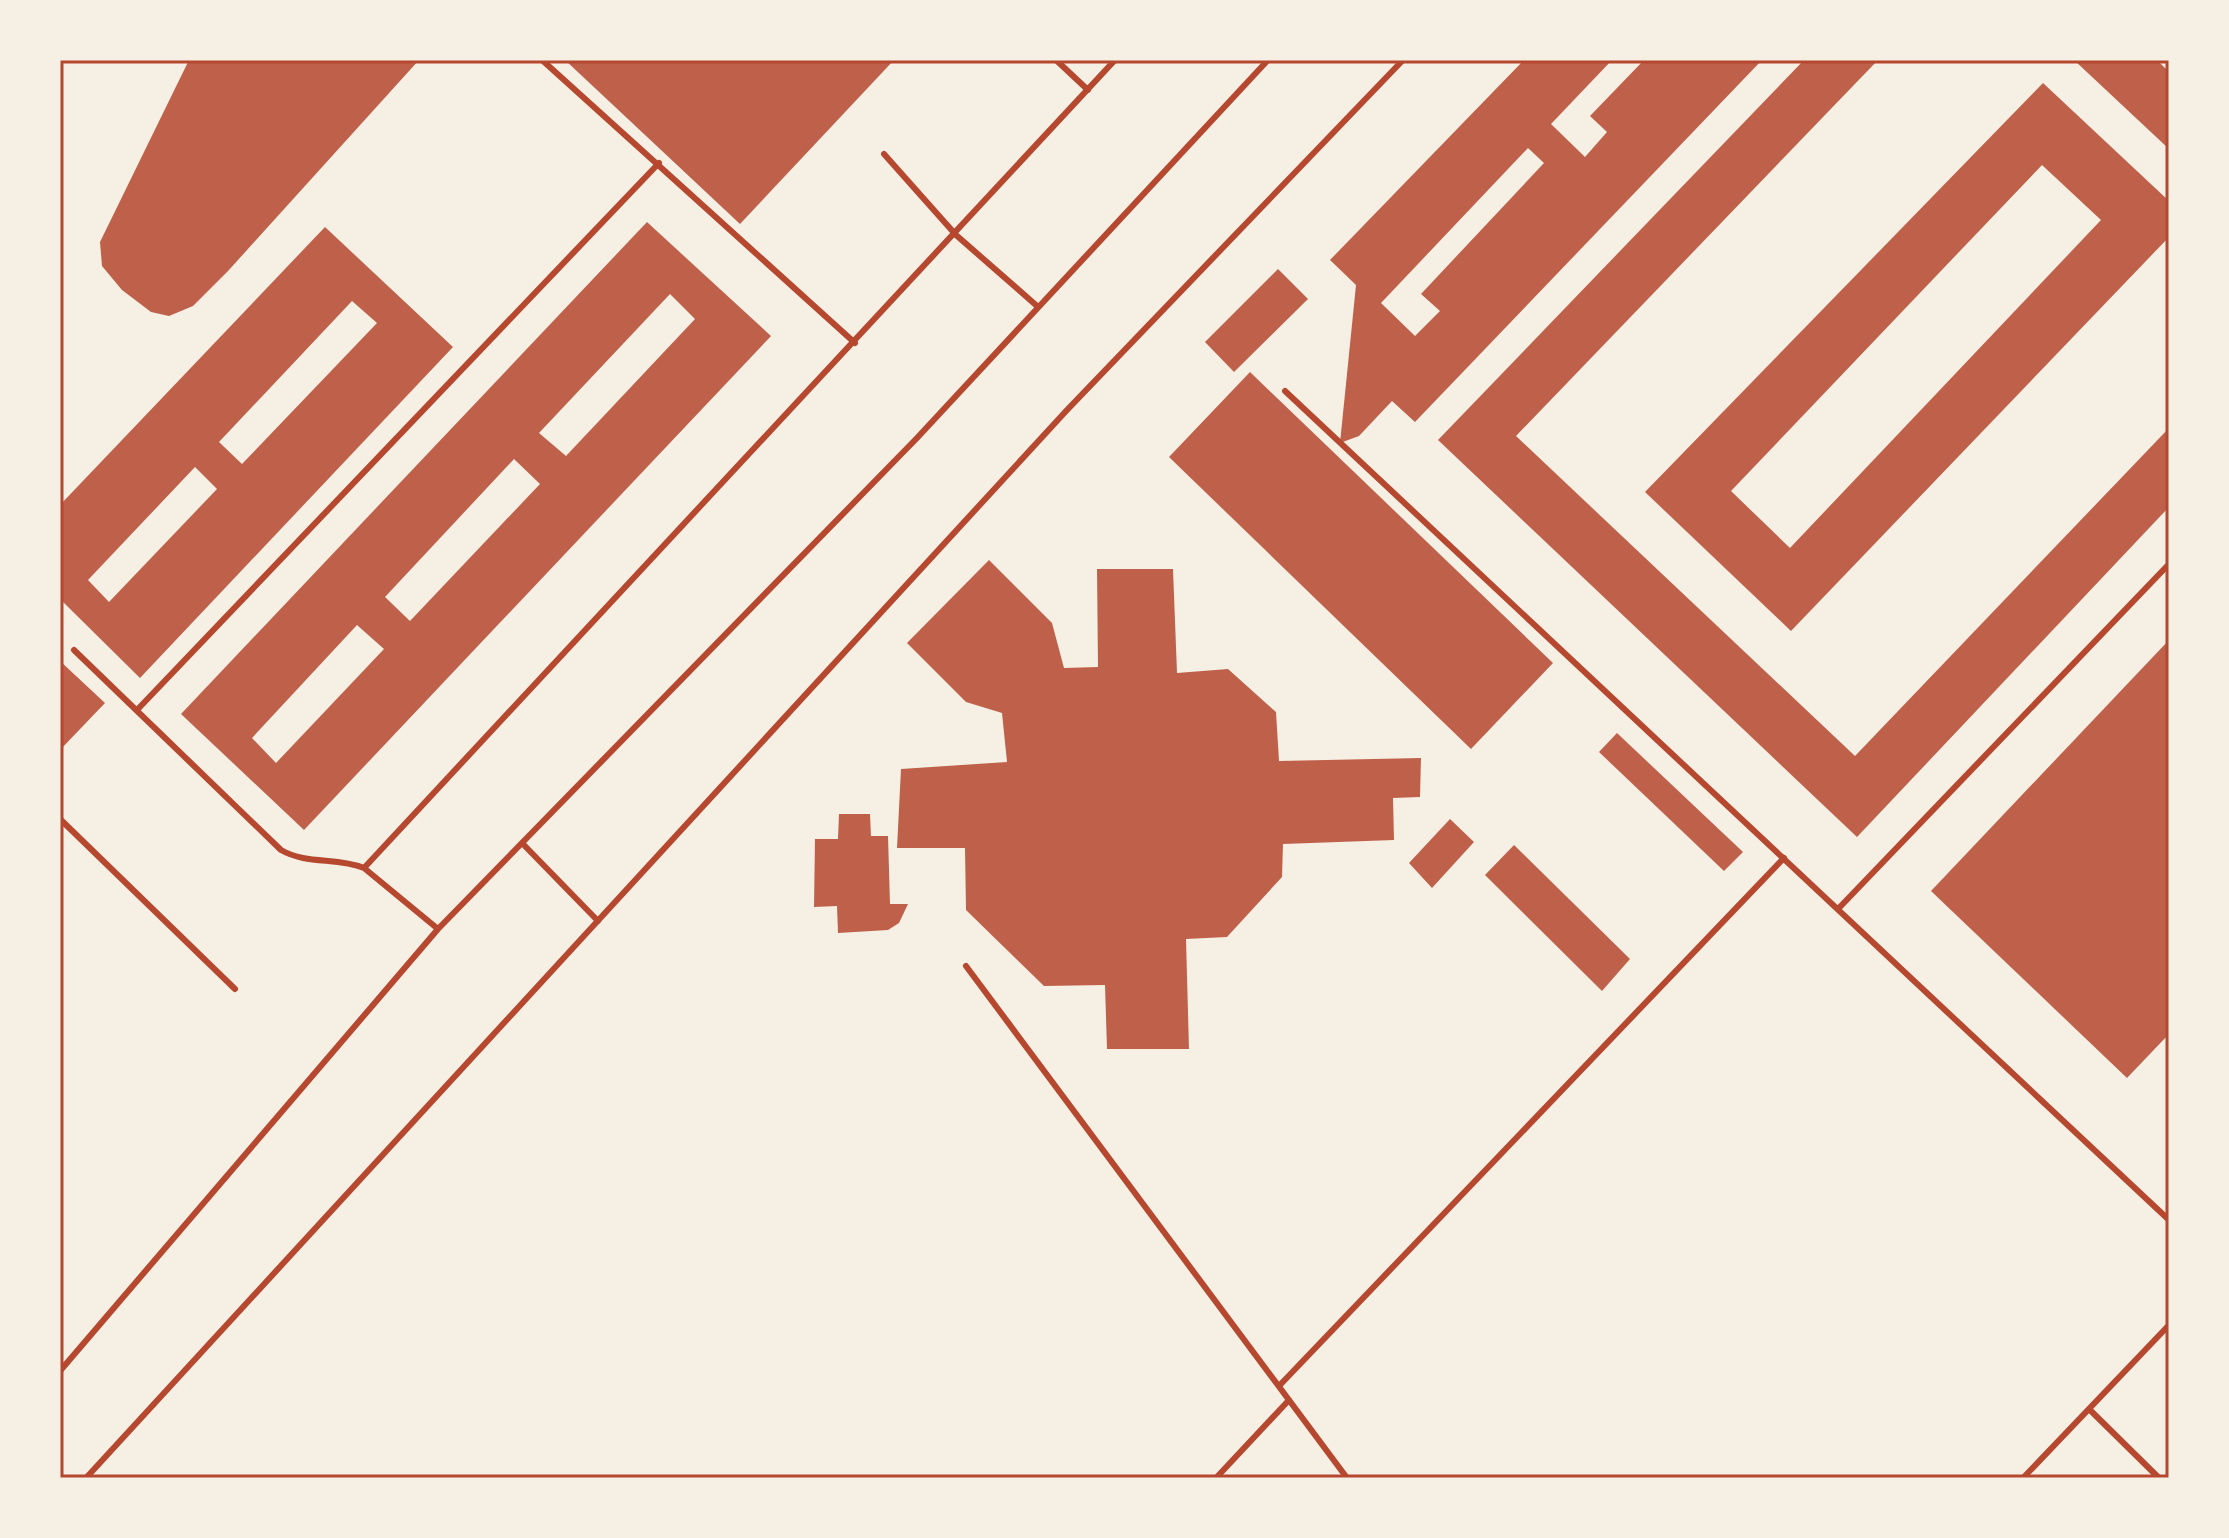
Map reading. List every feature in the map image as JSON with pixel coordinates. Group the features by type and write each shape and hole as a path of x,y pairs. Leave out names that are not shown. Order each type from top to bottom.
{"lane":[{"path":"542,60 855,343"},
{"path":"1056,60 1088,90"},
{"path":"364,868 956,235 1115,60"},
{"path":"60,1371 438,929 906,449 1268,60"},
{"path":"86,1478 1067,410 1403,60"},
{"path":"884,154 956,235 1037,306"},
{"path":"137,710 659,163"},
{"path":"1285,391 2169,1220"},
{"path":"1838,909 2169,564"},
{"path":"74,650 281,850 301,860 352,863 364,868 438,929"},
{"path":"60,819 235,989"},
{"path":"522,843 598,921"},
{"path":"1279,1386 1784,858"},
{"path":"966,966 1347,1478"},
{"path":"2023,1478 2169,1325"},
{"path":"1216,1478 1289,1400"},
{"path":"2089,1409 2159,1478"}],"building":[{"path":"189,60 419,60 228,271 193,306 169,316 151,312 122,290 102,266 100,242"},
{"path":"565,60 894,60 740,224"},
{"path":"1524,60 1612,60 1551,124 1585,157 1607,132 1590,116 1644,60 1762,60 1415,422 1392,401 1359,436 1340,443 1356,285 1330,260","holes":["1528,148 1544,163 1421,294 1440,311 1415,336 1381,303"]},
{"path":"1804,60 1878,60 1516,436 1855,756 2169,428 2169,507 1857,837 1438,440"},
{"path":"2074,60 2157,60 2169,72 2169,149"},
{"path":"2043,83 2169,201 2169,237 1791,631 1645,492","holes":["2042,165 2101,220 1790,548 1731,491"]},
{"path":"647,222 771,336 304,830 181,714","holes":["670,294 695,319 566,456 539,433","514,459 540,484 410,621 385,597","357,625 384,649 276,763 252,738"]},
{"path":"325,227 453,347 140,678 60,599 60,505","holes":["352,301 377,323 242,464 219,442","195,467 217,489 109,602 88,580"]},
{"path":"1278,269 1308,299 1234,372 1205,342"},
{"path":"1250,372 1553,663 1471,749 1169,457"},
{"path":"989,560 1052,623 1064,668 1098,667 1097,569 1173,569 1177,673 1228,669 1276,712 1279,761 1421,758 1420,797 1393,798 1394,840 1283,844 1282,877 1227,937 1186,939 1189,1049 1107,1049 1105,985 1044,986 966,910 965,848 897,848 901,769 1007,762 1002,713 966,702 907,643"},
{"path":"2169,640 2169,1034 2127,1078 1931,891"},
{"path":"60,661 105,703 60,750"},
{"path":"1617,733 1743,852 1724,871 1599,752"},
{"path":"839,814 870,814 871,836 888,836 890,904 908,904 899,923 888,930 838,933 837,906 814,907 815,839 838,839"},
{"path":"1450,819 1474,842 1432,888 1409,863"},
{"path":"1514,845 1630,959 1602,991 1485,875"}]}
